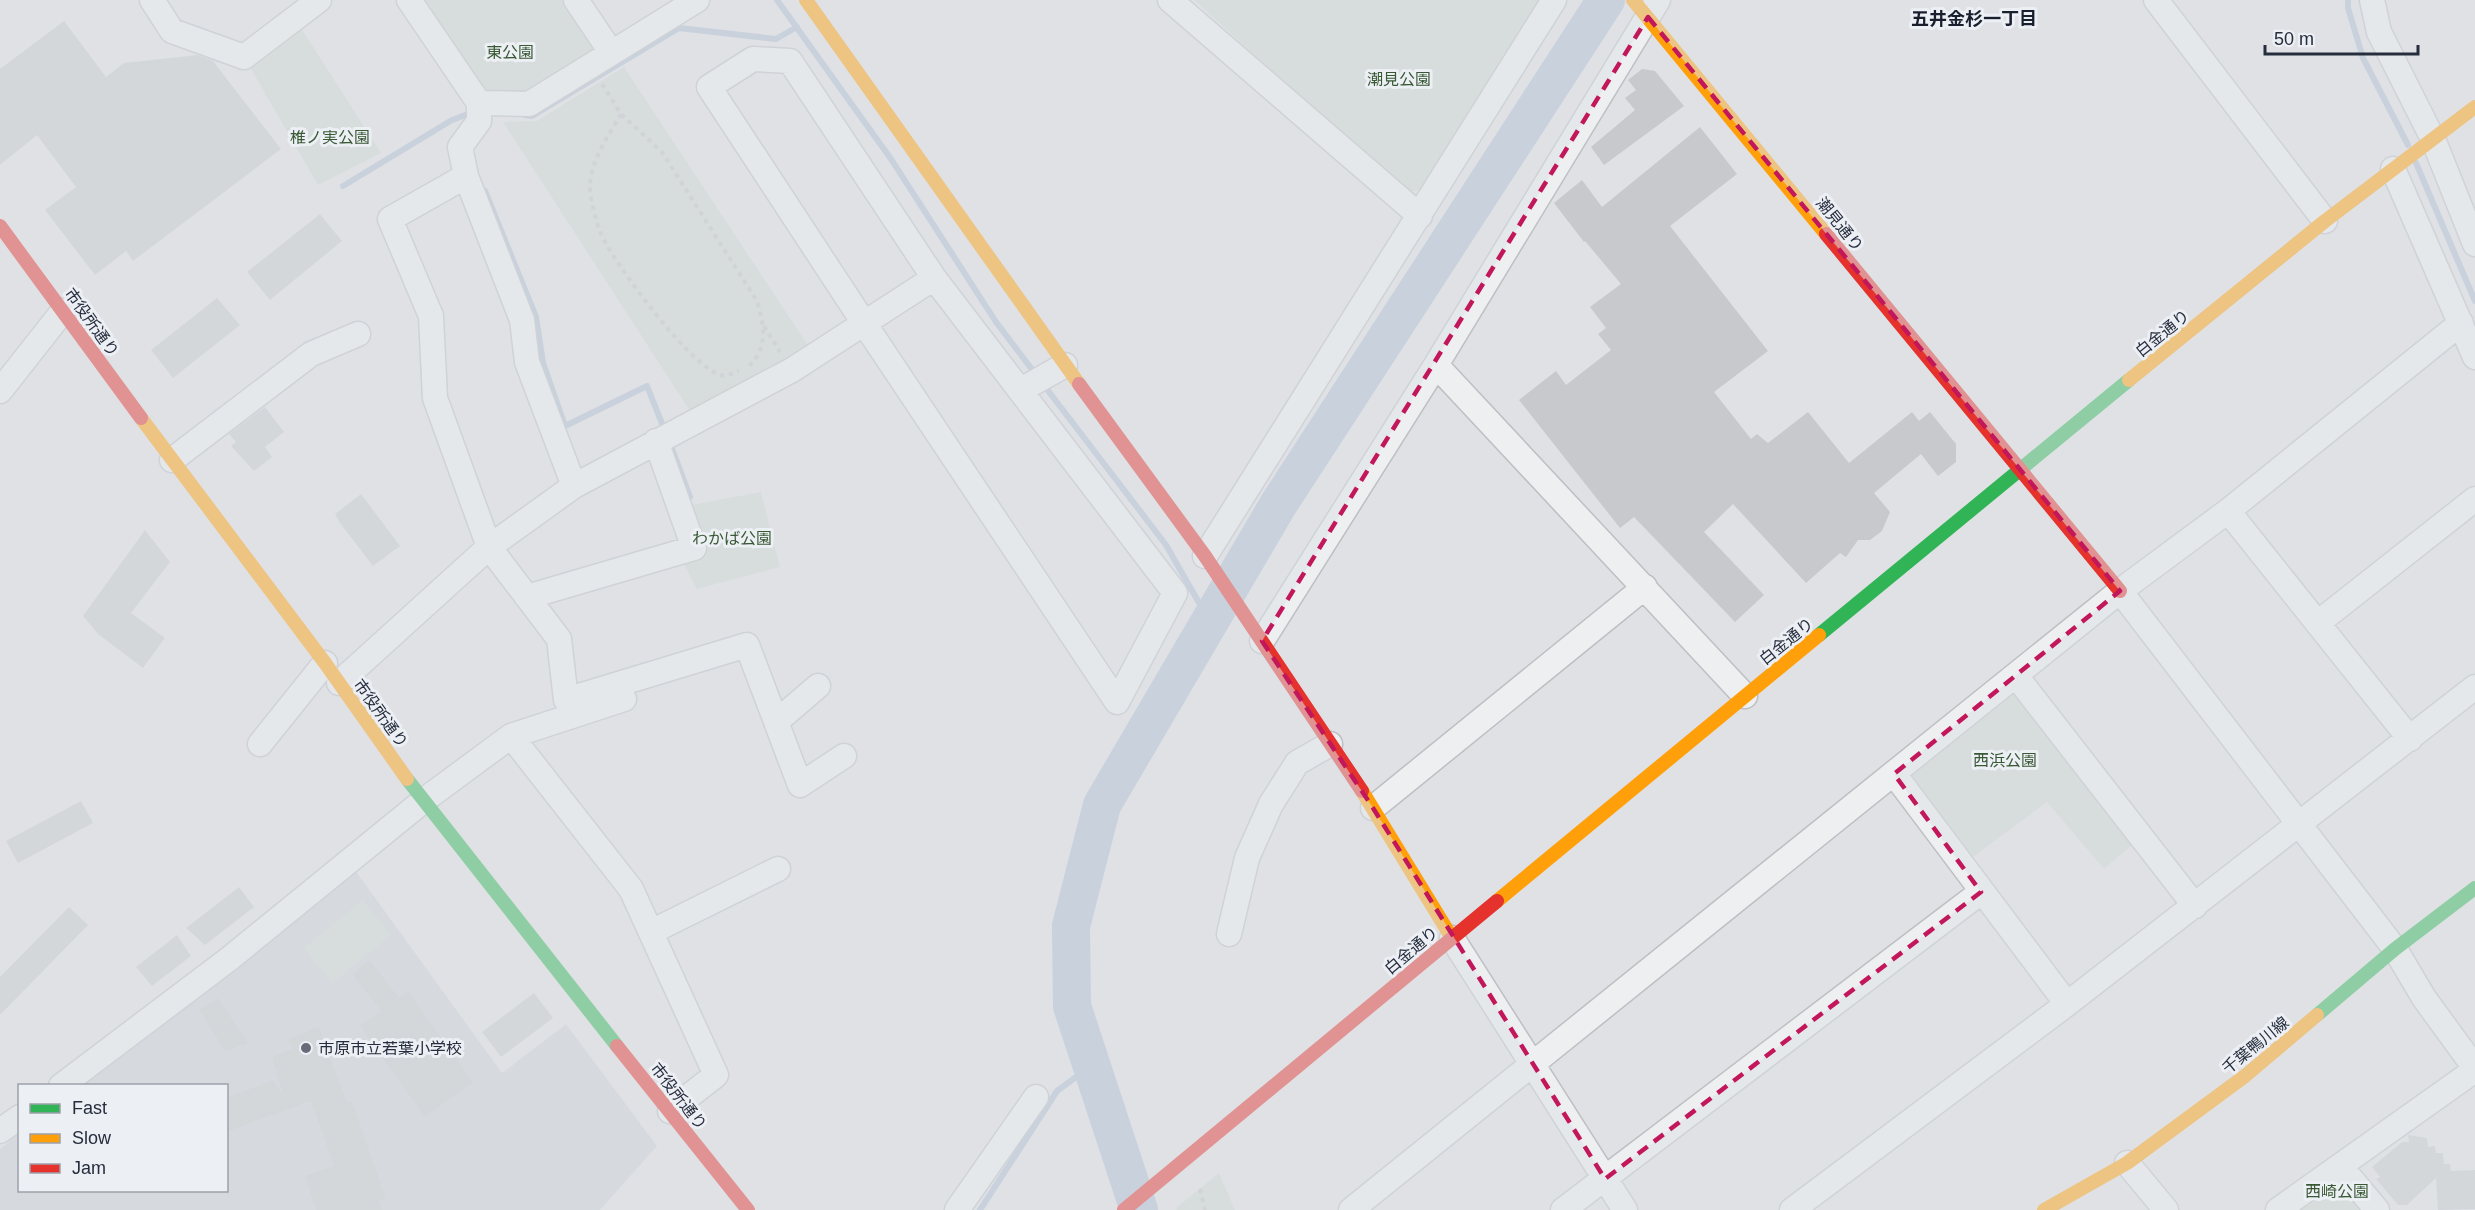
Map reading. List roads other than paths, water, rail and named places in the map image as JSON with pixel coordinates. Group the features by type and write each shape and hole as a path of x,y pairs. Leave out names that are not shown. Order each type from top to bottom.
{"street":[{"path":"152,0 172,31 244,57 288,8 319,0"},
{"path":"409,0 479,103 479,122 460,147 466,176 522,320 527,362 574,486"},
{"path":"576,0 611,52"},
{"path":"479,103 529,104 696,0"},
{"path":"806,0 1065,365 1205,556 1373,808 1531,1065 1625,1210"},
{"path":"1170,0 1420,216"},
{"path":"1205,556 1554,0"},
{"path":"2156,0 2325,221"},
{"path":"2373,0 2379,32 2433,139 2475,244"},
{"path":"1262,641 1437,365 1646,6"},
{"name":"潮見通り","path":"1646,6 2120,591"},
{"path":"753,59 790,61 934,278 1176,593 1117,702 864,323 709,87 753,59"},
{"name":"白金通り","path":"1125,1210 2020,469 2325,221 2475,107"},
{"path":"2393,169 2475,357"},
{"path":"466,176 390,219 430,316 435,398 489,547 559,639 566,700 747,645 800,785 844,756"},
{"name":"市役所通り","path":"0,226 325,663 423,801 748,1210"},
{"path":"339,683 489,547 574,486 792,370 934,278"},
{"path":"0,391 63,311"},
{"path":"1351,1210 2120,591 2228,511 2461,323"},
{"path":"172,460 311,354 358,334"},
{"path":"1021,390 1065,365"},
{"path":"1437,365 1745,696"},
{"path":"527,597 694,548 657,441"},
{"path":"2319,622 2475,499"},
{"path":"2228,511 2319,622 2410,739"},
{"path":"1373,808 1645,587"},
{"path":"2120,591 2395,949 2424,998 2475,1069 2278,1210"},
{"path":"64,1084 229,959 423,801 511,736 751,657"},
{"path":"260,744 325,663"},
{"path":"2016,676 2195,906"},
{"path":"776,722 818,686"},
{"path":"1792,1210 2195,906 2475,687"},
{"path":"511,736 632,889 716,1075 670,1111"},
{"path":"1229,934 1247,858 1271,804 1297,763 1330,744"},
{"path":"1894,774 2067,1004"},
{"path":"651,932 778,869"},
{"name":"千葉鴨川線","path":"2044,1210 2127,1163 2245,1076 2395,949 2475,888"},
{"path":"1563,1210 1981,892"},
{"path":"957,1210 1036,1097"},
{"path":"0,1131 18,1118"},
{"path":"2127,1163 2166,1210"},
{"path":"2341,1167 2378,1210"}],"waterway":[{"path":"777,0 891,159 996,322 1037,376"},
{"path":"1139,1210 1072,1006 1071,926 1102,805 1278,505 1606,0"},
{"path":"2348,0 2348,8 2363,58 2408,145"},
{"path":"525,115 532,116 679,28 776,39 797,27"},
{"path":"343,186 452,120 468,114"},
{"path":"2416,163 2475,301"},
{"path":"485,191 536,317 543,363 565,426 647,386 663,426"},
{"path":"1043,384 1166,545 1210,622"},
{"path":"671,446 690,497"},
{"path":"980,1210 1057,1091 1091,1066"}],"place":[{"name":"市原市立若葉小学校","path":"306,1048"}],"district":[{"name":"五井金杉一丁目","path":"1974,19"}],"park label":[{"name":"東公園","path":"510,52"},
{"name":"潮見公園","path":"1399,79"},
{"name":"椎ノ実公園","path":"330,137"},
{"name":"わかば公園","path":"732,538"},
{"name":"西浜公園","path":"2005,760"},
{"name":"西崎公園","path":"2337,1191"}]}
